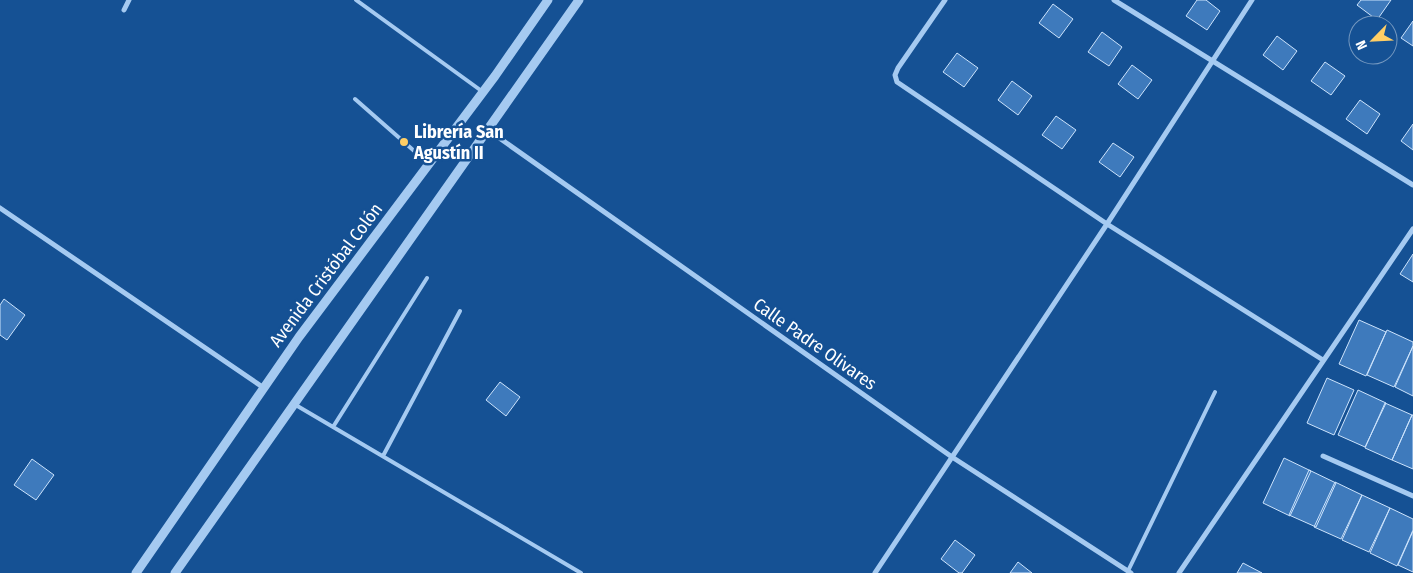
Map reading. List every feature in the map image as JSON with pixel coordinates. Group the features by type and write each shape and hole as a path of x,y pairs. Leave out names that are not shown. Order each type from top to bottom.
{"street":[{"path":"124,10 129,0"},
{"name":"Avenida Cristóbal Colón","path":"136,573 299,337 483,92 548,0"},
{"path":"175,573 579,0"},
{"path":"945,0 898,68 897,82 1107,224 1323,360"},
{"path":"1114,0 1413,185"},
{"path":"875,573 1107,224 1252,0"},
{"name":"Calle Padre Olivares","path":"488,130 952,457 1129,572"},
{"path":"0,208 264,388"},
{"path":"1179,573 1413,229"},
{"path":"1323,456 1413,496"}],"lane":[{"path":"356,0 483,92"},
{"path":"355,98 429,164"},
{"path":"334,427 427,278"},
{"path":"383,456 460,311"},
{"path":"1129,572 1215,392"},
{"path":"294,404 581,573"}],"building":[{"path":"1197,0 1206,0 1220,11 1207,30 1186,16"},
{"path":"1361,0 1391,0 1380,15 1370,15 1357,5"},
{"path":"1053,4 1073,19 1059,38 1039,23"},
{"path":"1413,21 1413,46 1401,38"},
{"path":"1102,32 1122,47 1109,66 1088,52"},
{"path":"1277,36 1297,51 1283,70 1263,55"},
{"path":"957,53 978,68 964,87 943,72"},
{"path":"1325,62 1345,76 1331,95 1311,81"},
{"path":"1132,65 1152,80 1138,99 1118,84"},
{"path":"1012,81 1032,96 1018,115 998,100"},
{"path":"1360,100 1380,114 1367,134 1346,119"},
{"path":"1056,116 1076,130 1062,149 1042,135"},
{"path":"1413,124 1413,150 1401,141"},
{"path":"1113,143 1134,157 1120,177 1099,162"},
{"path":"1413,254 1413,282 1400,274"},
{"path":"4,299 25,315 7,340 0,335 0,305"},
{"path":"1359,320 1386,332 1366,376 1339,364"},
{"path":"1387,330 1413,342 1413,346 1394,387 1367,375"},
{"path":"1413,346 1413,396 1395,387"},
{"path":"1327,378 1354,390 1334,435 1307,423"},
{"path":"500,382 520,397 506,416 486,400"},
{"path":"1358,390 1386,403 1365,447 1338,435"},
{"path":"1385,403 1412,415 1392,460 1365,448"},
{"path":"1413,415 1413,469 1392,460"},
{"path":"1284,458 1311,471 1290,516 1263,503"},
{"path":"32,459 54,475 36,500 14,485"},
{"path":"1309,470 1336,483 1316,527 1289,515"},
{"path":"1335,482 1362,495 1341,539 1314,527"},
{"path":"1362,495 1390,508 1369,552 1342,540"},
{"path":"1390,508 1413,519 1413,530 1397,566 1370,553"},
{"path":"1413,531 1413,572 1398,565"},
{"path":"955,540 975,555 962,573 959,573 941,559"},
{"path":"1018,562 1032,573 1010,573"},
{"path":"1243,563 1262,573 1237,573"}],"place":[{"name":"Librería San Agustín II","path":"404,142"}]}
